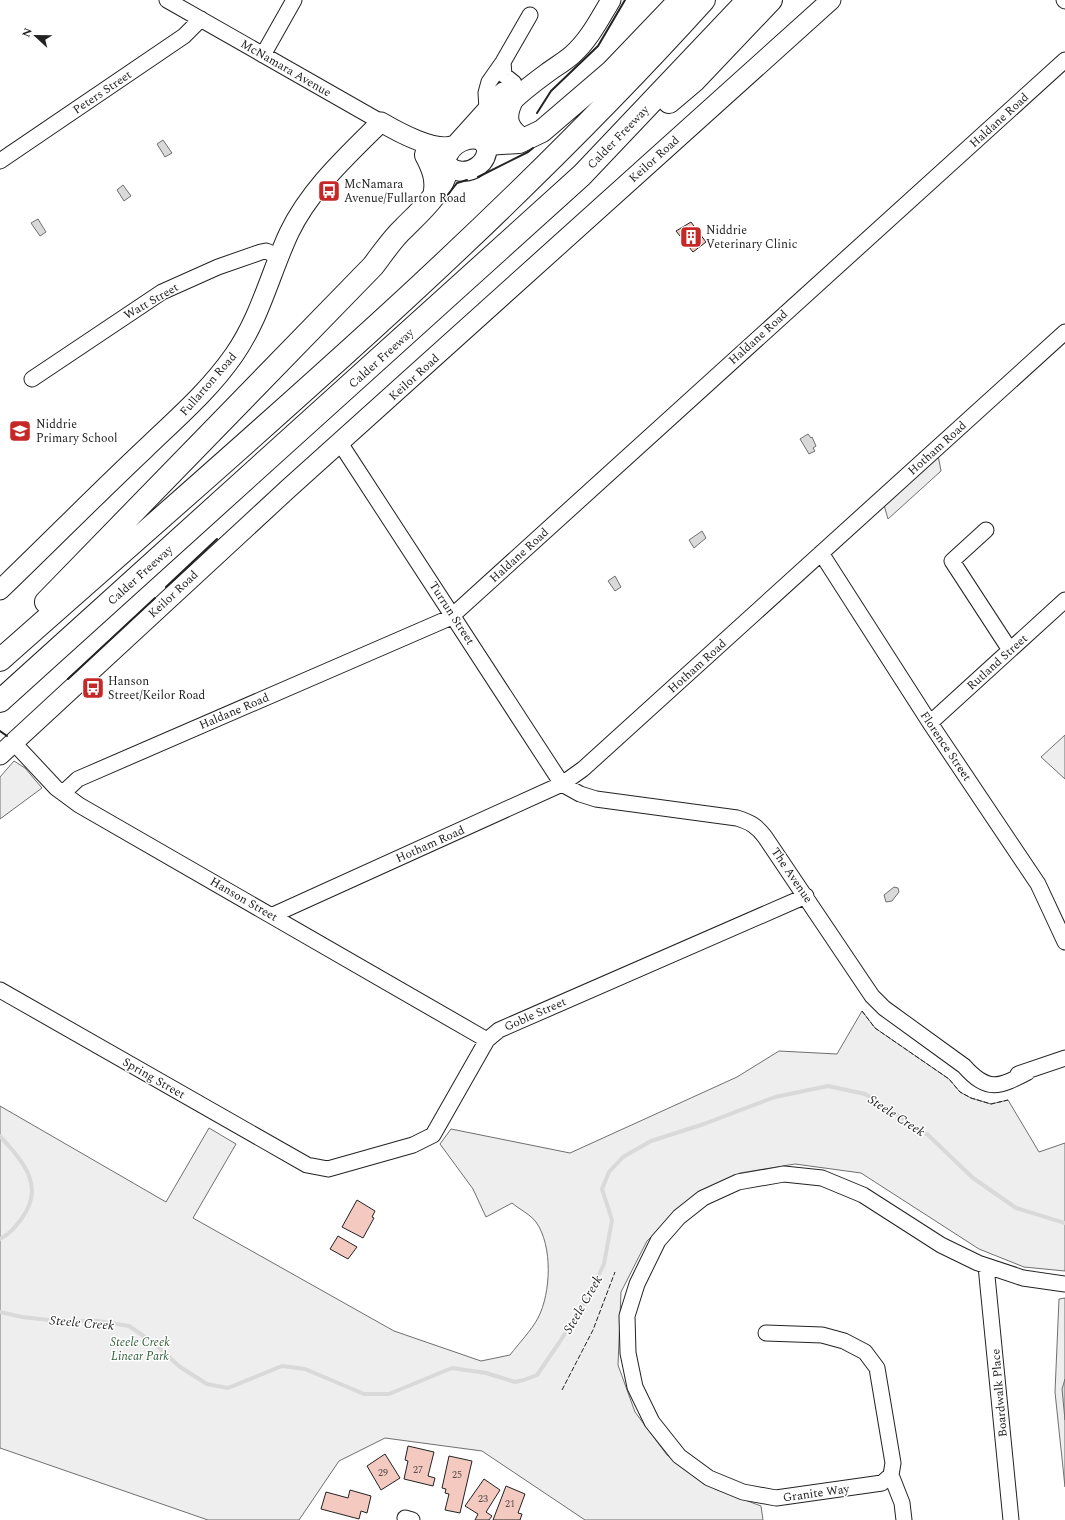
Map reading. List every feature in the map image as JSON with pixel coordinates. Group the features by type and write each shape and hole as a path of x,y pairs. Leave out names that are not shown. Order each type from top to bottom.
{"highway":[{"path":"485,144 524,140 542,131 592,89 680,0"},
{"path":"0,660 259,430 494,215 609,103 704,0"},
{"name":"Calder Freeway","path":"0,701 582,175 748,0"},
{"path":"582,175 695,80 771,0"},
{"path":"512,92 507,111 507,123 513,132 524,140"},
{"path":"426,155 436,182 433,198"},
{"path":"0,649 368,271 404,228 424,210 443,182 447,166"}],"main road":[{"path":"456,144 472,140 485,144 488,150 483,162 475,169 461,171 447,166 448,154 456,144 487,109 512,92 566,60 582,45 594,29 611,0"},
{"name":"Keilor Road","path":"6,749 283,494 830,0"},
{"path":"485,144 497,118 512,92"},
{"name":"McNamara Avenue","path":"381,122 405,136 438,147 446,148 456,144"},
{"name":"Fullarton Road","path":"0,590 182,415 224,368 240,346 252,325 290,232 315,193 336,168 381,122"},
{"name":"McNamara Avenue","path":"405,136 426,155 447,166"}],"street":[{"name":"McNamara Avenue","path":"167,0 381,122"},
{"path":"263,55 294,0"},
{"path":"487,109 487,86 503,62 530,15"},
{"name":"Peters Street","path":"0,160 184,36 201,19"},
{"name":"Haldane Road","path":"63,793 78,779 453,616 1065,60"},
{"path":"503,62 504,75 512,92"},
{"name":"Watt Street","path":"32,379 162,292 218,267 266,250 280,257"},
{"name":"Hotham Road","path":"273,915 562,784 583,769 1065,332"},
{"name":"Turrun Street","path":"340,443 562,784"},
{"path":"986,530 952,562 1010,650"},
{"name":"Florence Street","path":"821,553 930,723 1038,884 1065,942"},
{"name":"Rutland Street","path":"930,723 1065,600"},
{"name":"Hanson Street","path":"6,749 79,805 273,915 487,1040"},
{"name":"The Avenue","path":"562,784 580,794 596,799 737,818 750,822 766,837 872,996 884,1008 964,1066 974,1078 986,1084 1003,1085 1028,1072 1065,1058"},
{"name":"Goble Street","path":"307,1165 328,1169 413,1145 433,1135 487,1040 499,1030 806,896"},
{"name":"Spring Street","path":"0,990 307,1165"},
{"name":"Granite Way","path":"891,1475 882,1483 776,1498 743,1492 709,1478 679,1456 652,1422 634,1387 628,1353 627,1316 637,1284 658,1241 679,1217 703,1198 738,1182 784,1174 822,1178 863,1194 942,1245 986,1266 1023,1278 1065,1284"},
{"name":"Boardwalk Place","path":"986,1266 1011,1520"},
{"path":"766,1333 822,1335 844,1341 865,1352 877,1368 894,1464 891,1475 902,1503 904,1520"}],"green space":[{"path":"1065,735 1065,779 1041,757"},
{"path":"14,761 25,768 42,788 0,819 0,777"},
{"name":"Steele Creek Linear Park","path":"862,1011 875,1028 949,1079 960,1092 971,1098 991,1104 1008,1100 1039,1152 1065,1143 1065,1271 1024,1267 979,1249 861,1173 795,1164 740,1173 690,1199 647,1241 621,1292 618,1365 635,1412 667,1455 715,1489 761,1506 763,1520 585,1520 482,1451 385,1438 339,1461 299,1520 208,1520 0,1448 0,1106 166,1202 209,1128 236,1144 193,1218 394,1331 481,1361 510,1355 535,1323 546,1296 548,1283 548,1256 542,1232 536,1222 512,1203 486,1217 473,1189 440,1144 451,1129 570,1153 737,1077 779,1051 837,1054"},
{"path":"1065,1298 1065,1487 1055,1392 1059,1299"}],"shaded area":[{"path":"163,140 172,153 165,157 157,144"},
{"path":"123,185 131,196 124,201 117,190"},
{"path":"38,219 46,232 40,236 31,223"},
{"path":"808,434 811,438 812,437 816,446 813,448 815,451 809,454 800,439"},
{"path":"938,455 941,471 888,519 884,505"},
{"path":"702,531 706,538 694,548 689,540"},
{"path":"615,576 621,587 615,591 608,581"},
{"path":"894,887 898,888 899,892 892,901 886,902 884,895"},
{"path":"1065,1379 1065,1420 1062,1389"}],"building":[{"name":"Niddrie Veterinary Clinic","path":"691,222 706,242 693,252 676,231"},
{"path":"357,1200 375,1211 372,1217 374,1218 363,1238 342,1227"},
{"path":"338,1236 357,1247 348,1259 330,1249"},
{"path":"408,1446 434,1452 428,1476 435,1478 433,1486 404,1479 408,1461 405,1460"},
{"path":"385,1454 400,1478 381,1490 367,1466"},
{"path":"449,1456 472,1461 460,1513 445,1510 449,1494 445,1493 446,1489 442,1488"},
{"path":"484,1479 500,1490 486,1512 492,1516 489,1520 475,1520 478,1514 465,1506"},
{"path":"506,1486 525,1494 518,1513 522,1514 520,1520 493,1520"},
{"path":"350,1490 371,1496 367,1513 361,1511 359,1519 321,1509 326,1492 348,1498"}],"waterway":[{"name":"Steele Creek","path":"0,1312 22,1317 58,1321 98,1321 129,1326 154,1343 180,1367 207,1384 228,1388 282,1366 305,1369 364,1394 389,1394 452,1368 486,1373 515,1382 524,1380 537,1375 587,1299 604,1264 612,1220 602,1189 609,1172 623,1157 651,1141 704,1124 775,1097 828,1086 865,1094 928,1135 973,1178 1016,1208 1065,1223"},
{"name":"Steele Creek","path":"0,1136 23,1164 31,1184 32,1195 29,1206 22,1218 10,1233 0,1239"}],"fence":[{"path":"862,1011 875,1028 949,1079 960,1092 971,1098 991,1104 1008,1100"},
{"path":"562,1390 593,1330 615,1272"}],"wall":[{"path":"537,113 551,91 598,46 625,0"},
{"path":"478,177 528,152 533,148"},
{"path":"446,197 457,183 467,180"},
{"path":"166,587 217,539"},
{"path":"68,679 155,598"},
{"path":"0,731 7,736"}],"place":[{"name":"McNamara Avenue/Fullarton Road","path":"329,191"},
{"name":"Niddrie Veterinary Clinic","path":"691,237"},
{"name":"Niddrie Primary School","path":"20,431"},
{"name":"Hanson Street/Keilor Road","path":"93,688"}]}
